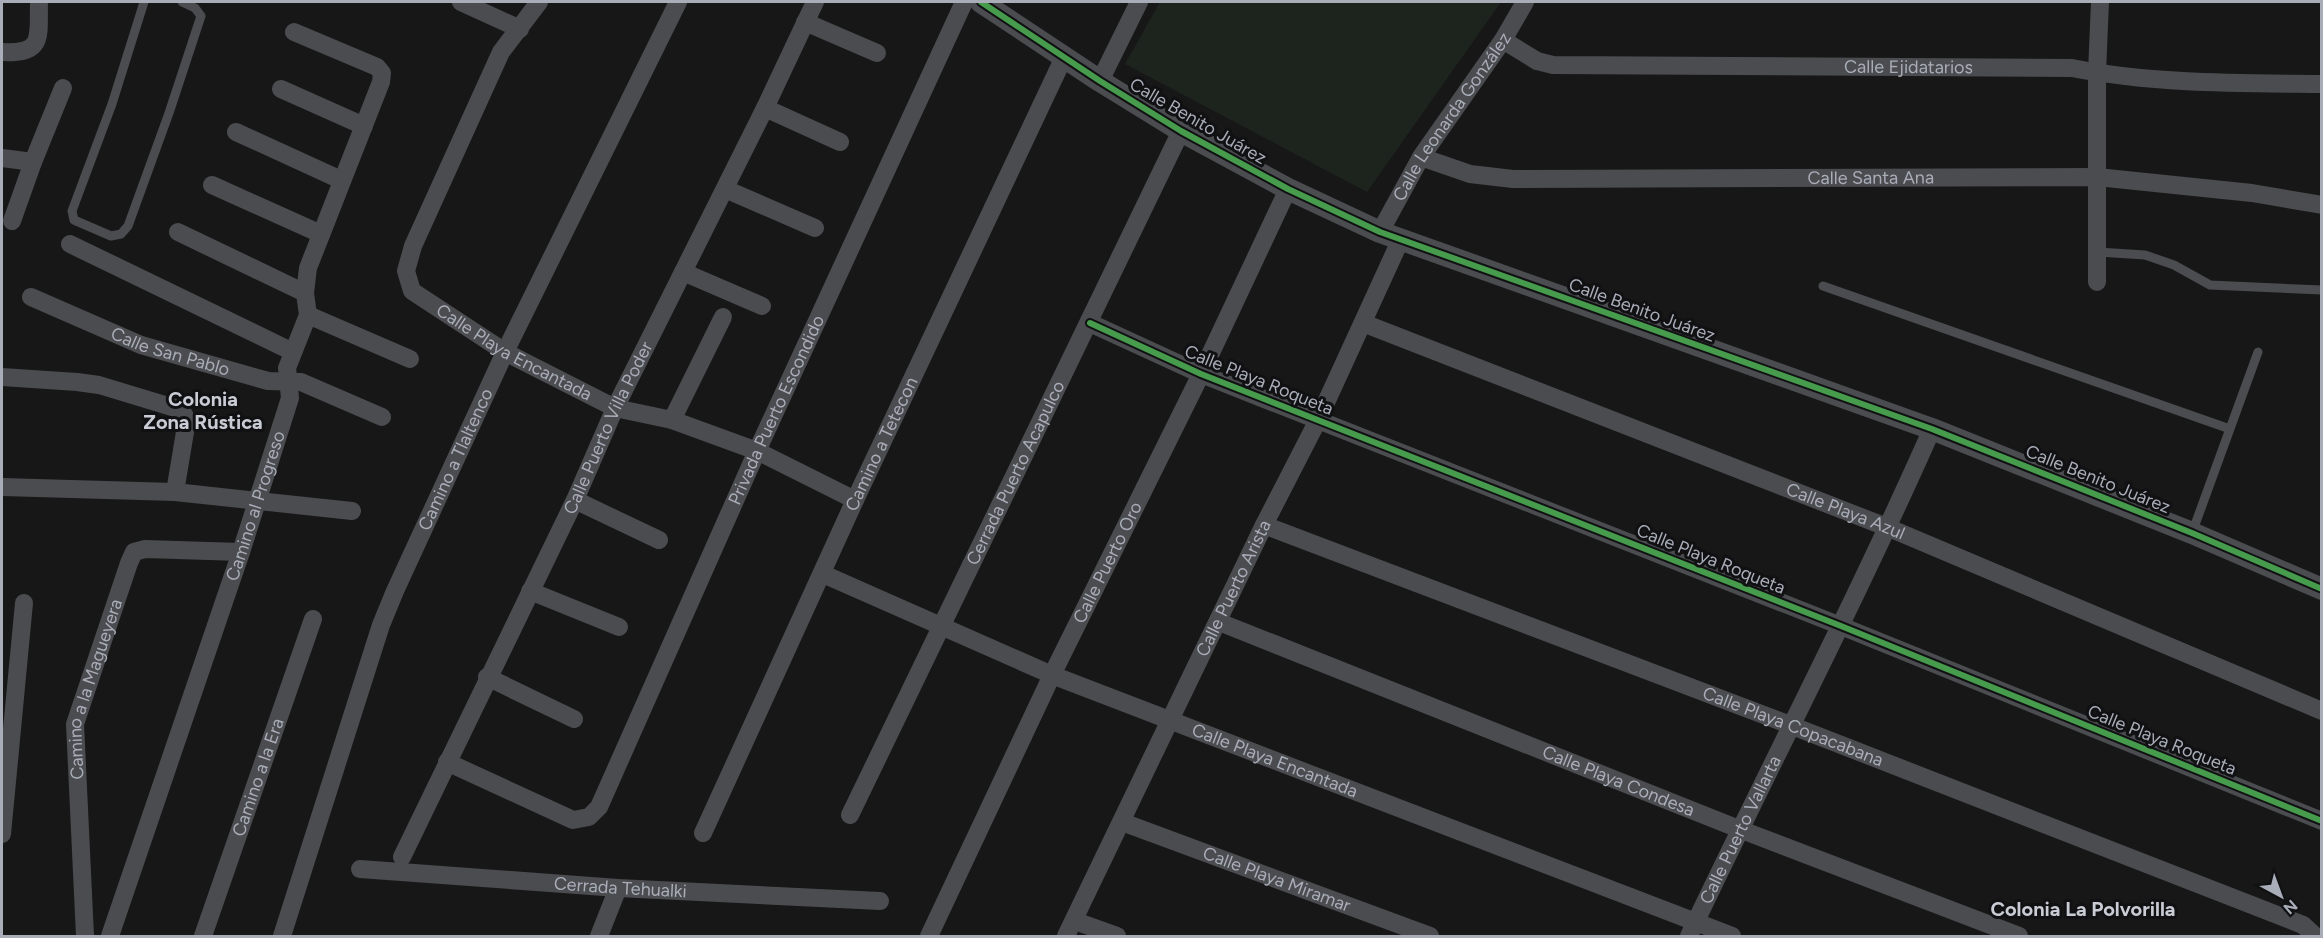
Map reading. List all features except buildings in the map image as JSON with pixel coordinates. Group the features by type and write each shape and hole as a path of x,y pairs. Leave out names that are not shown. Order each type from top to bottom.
{"street":[{"path":"2,52 18,53 29,50 37,40 39,2"},
{"path":"461,2 520,29 539,2"},
{"name":"Camino a Tlaltenco","path":"282,936 381,625 505,352 678,2"},
{"name":"Calle Puerto Villa Poder","path":"402,857 487,677 575,500 615,408 765,108 815,2"},
{"name":"Privada Puerto Escondido","path":"447,762 573,820 589,817 599,807 757,451 964,2"},
{"name":"Calle Benito Juárez","path":"981,2 1100,81 1181,131 1288,189 1390,236 1932,429 2192,533 2322,589"},
{"path":"1100,81 1139,2"},
{"name":"Calle Leonarda González","path":"1390,236 1421,157 1503,40 1525,2"},
{"path":"2097,282 2097,73 2100,2"},
{"path":"805,22 877,53"},
{"name":"Calle Playa Encantada","path":"520,29 501,52 413,246 406,271 412,291 505,352 615,408 672,420 757,451 855,500"},
{"path":"294,32 377,67 382,73 364,126 308,268 305,292 308,315 410,359"},
{"name":"Calle Ejidatarios","path":"1503,40 1537,61 1554,65 2072,68 2113,76 2247,83 2322,84"},
{"name":"Camino a Tetecon","path":"703,833 855,500 1064,57"},
{"path":"12,221 63,88"},
{"path":"281,89 364,126"},
{"path":"765,108 840,142"},
{"name":"Cerrada Puerto Acapulco","path":"850,815 1181,131"},
{"path":"236,132 341,180"},
{"name":"Calle Santa Ana","path":"1421,157 1470,174 1513,178 2097,177 2252,193 2322,205"},
{"path":"2,158 33,162"},
{"path":"212,185 321,234"},
{"path":"725,189 814,228"},
{"name":"Calle Puerto Oro","path":"929,936 1052,675 1201,374 1288,189"},
{"path":"178,232 305,292"},
{"name":"Calle Puerto Arista","path":"1070,928 1364,323 1390,236"},
{"path":"70,243 293,351"},
{"path":"683,272 762,306"},
{"name":"Calle San Pablo","path":"31,297 141,345 268,381 301,382 382,417"},
{"name":"Camino al Progreso","path":"110,936 258,500 290,398 287,368 308,315"},
{"path":"672,420 723,316"},
{"name":"Calle Playa Roqueta","path":"1090,323 1201,374 1840,626 2322,821"},
{"name":"Calle Playa Azul","path":"1364,323 1889,528 2322,711"},
{"path":"2,377 99,385 175,408 183,413 187,420 175,492"},
{"name":"Calle Puerto Vallarta","path":"1692,929 1739,828 1889,528 1932,429"},
{"path":"2,487 175,492 352,510"},
{"path":"575,500 659,540"},
{"name":"Calle Playa Copacabana","path":"1264,525 1790,725 2302,925 2316,936"},
{"name":"Camino a la Magueyera","path":"85,936 75,724 129,563 134,552 145,549 241,552"},
{"name":"Calle Playa Encantada","path":"823,574 1052,675 1169,722 1692,929 1732,936"},
{"path":"530,591 619,627"},
{"path":"2,834 24,603"},
{"name":"Camino a la Era","path":"203,936 313,619"},
{"name":"Calle Playa Condesa","path":"1219,622 2019,936"},
{"path":"487,677 574,719"},
{"name":"Calle Playa Miramar","path":"1122,822 1430,936"},
{"name":"Cerrada Tehualki","path":"360,869 618,888 880,901"},
{"path":"599,936 618,888"},
{"path":"1070,928 1117,936"},
{"path":"2316,936 2322,929"}],"lane":[{"path":"144,2 112,104 72,211 74,220 111,236 121,234 128,226 201,16 195,8 182,2"},
{"path":"2098,252 2145,255 2174,265 2210,285 2322,290"},
{"path":"1822,286 2230,429"},
{"path":"2192,533 2258,352"}],"shaded area":[{"path":"1160,2 1501,2 1367,192 1125,64"}],"cycle path":[{"path":"981,2 1100,81 1181,131 1288,189 1380,232 1932,429 2192,533 2322,589"},
{"path":"1090,323 1201,374 1841,626 2322,821"}],"district":[{"name":"Colonia Zona Rústica","path":"203,410"},
{"name":"Colonia La Polvorilla","path":"2083,909"}]}
